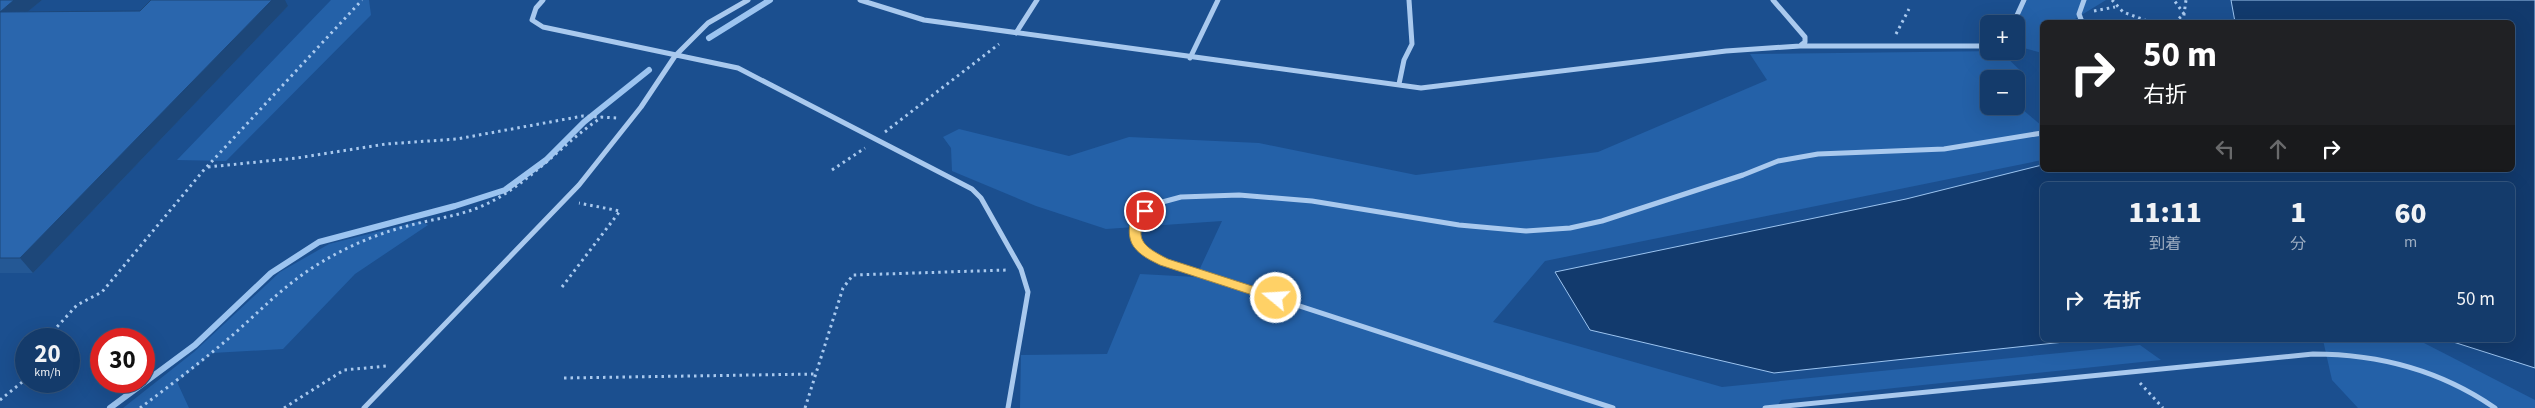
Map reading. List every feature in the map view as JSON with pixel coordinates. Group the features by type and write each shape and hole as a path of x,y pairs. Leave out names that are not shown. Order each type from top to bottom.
{"street":[{"path":"543,0 536,8 532,20 543,27 748,72 972,189 981,198 1021,269 1028,292 1008,408"},
{"path":"364,408 564,200 634,116 675,56 708,23 748,0"},
{"path":"860,0 924,20 1190,58 1421,88 1726,51 1800,46 1980,46"},
{"path":"1016,33 1037,0"},
{"path":"1190,58 1218,0"},
{"path":"1399,84 1404,60 1412,44 1408,0"},
{"path":"1773,0 1804,37 1806,42 1800,46"},
{"path":"2017,15 2024,0"},
{"path":"2081,20 2079,14 2084,0"},
{"path":"1612,408 1164,262 1147,253 1138,244 1135,234 1137,220 1155,204 1167,199 1239,195 1312,201 1478,227 1526,231 1570,228 1611,218 1778,161 1818,154 1944,149 2040,133"},
{"path":"1765,408 1816,406 2129,371 2301,355 2348,355 2384,359 2434,375 2472,391 2495,408"}],"path":[{"path":"56,328 77,305 102,292 207,168 362,0"},
{"path":"2112,0 2115,7"},
{"path":"2174,0 2184,14"},
{"path":"2183,20 2186,0"},
{"path":"2079,14 2115,7 2144,20"},
{"path":"1897,46 1894,38 1909,9"},
{"path":"2177,20 2184,14"},
{"path":"832,170 968,69 1003,40 1008,32"},
{"path":"207,168 297,158 386,144 474,136 584,116 602,118 634,116"},
{"path":"140,408 218,348 284,286 309,270 342,250 370,238 480,207 500,197 524,180 585,127 602,118"},
{"path":"562,287 620,211 564,200"},
{"path":"805,408 843,288 854,275 1021,269"},
{"path":"284,408 344,370 355,367 391,366"},
{"path":"2129,371 2163,408"},
{"path":"564,378 816,374"},
{"path":"0,400 15,388"}],"shaded area":[{"path":"331,0 369,0 371,15 226,161 177,160"},
{"path":"2027,0 2106,0 2073,20 2040,20 2040,52 2025,48 2025,15 2020,15"},
{"path":"2231,0 2535,0 2535,368 2453,342 2515,342 2515,182 2040,182 2040,342 2064,342 1774,373 1590,330 1555,272 1906,199 2040,166 2040,172 2515,172 2515,20 2235,20"},
{"path":"1980,51 1980,60 2009,60 2020,70 1980,70 1980,115 2025,115 2025,112 2040,124 2040,160 1545,261 1493,322 1722,387 2140,345 2161,360 1781,400 1776,408 1020,408 1021,355 1107,354 1140,274 1196,277 1222,221 1106,229 1036,206 952,171 951,148 943,137 959,129 1069,156 1129,137 1259,143 1416,175 1598,152 1767,80 1750,54"},
{"path":"420,221 428,225 355,274 283,349 212,353 177,382 189,408 123,408 142,393 155,393 155,383 194,352 280,272 329,244"},
{"path":"2323,342 2424,343 2535,400 2535,408 2358,408 2332,380"}],"building":[{"path":"0,0 14,0 0,12"},
{"path":"151,0 272,0 20,258 0,258 0,12 140,11"}],"waterway":[{"path":"709,38 770,0"},
{"path":"110,408 195,345 271,273 319,242 455,206 505,190 546,160 584,122 649,70"}],"route":[{"path":"1145,211 1137,220 1135,234 1138,244 1147,253 1164,262 1276,298"}]}
